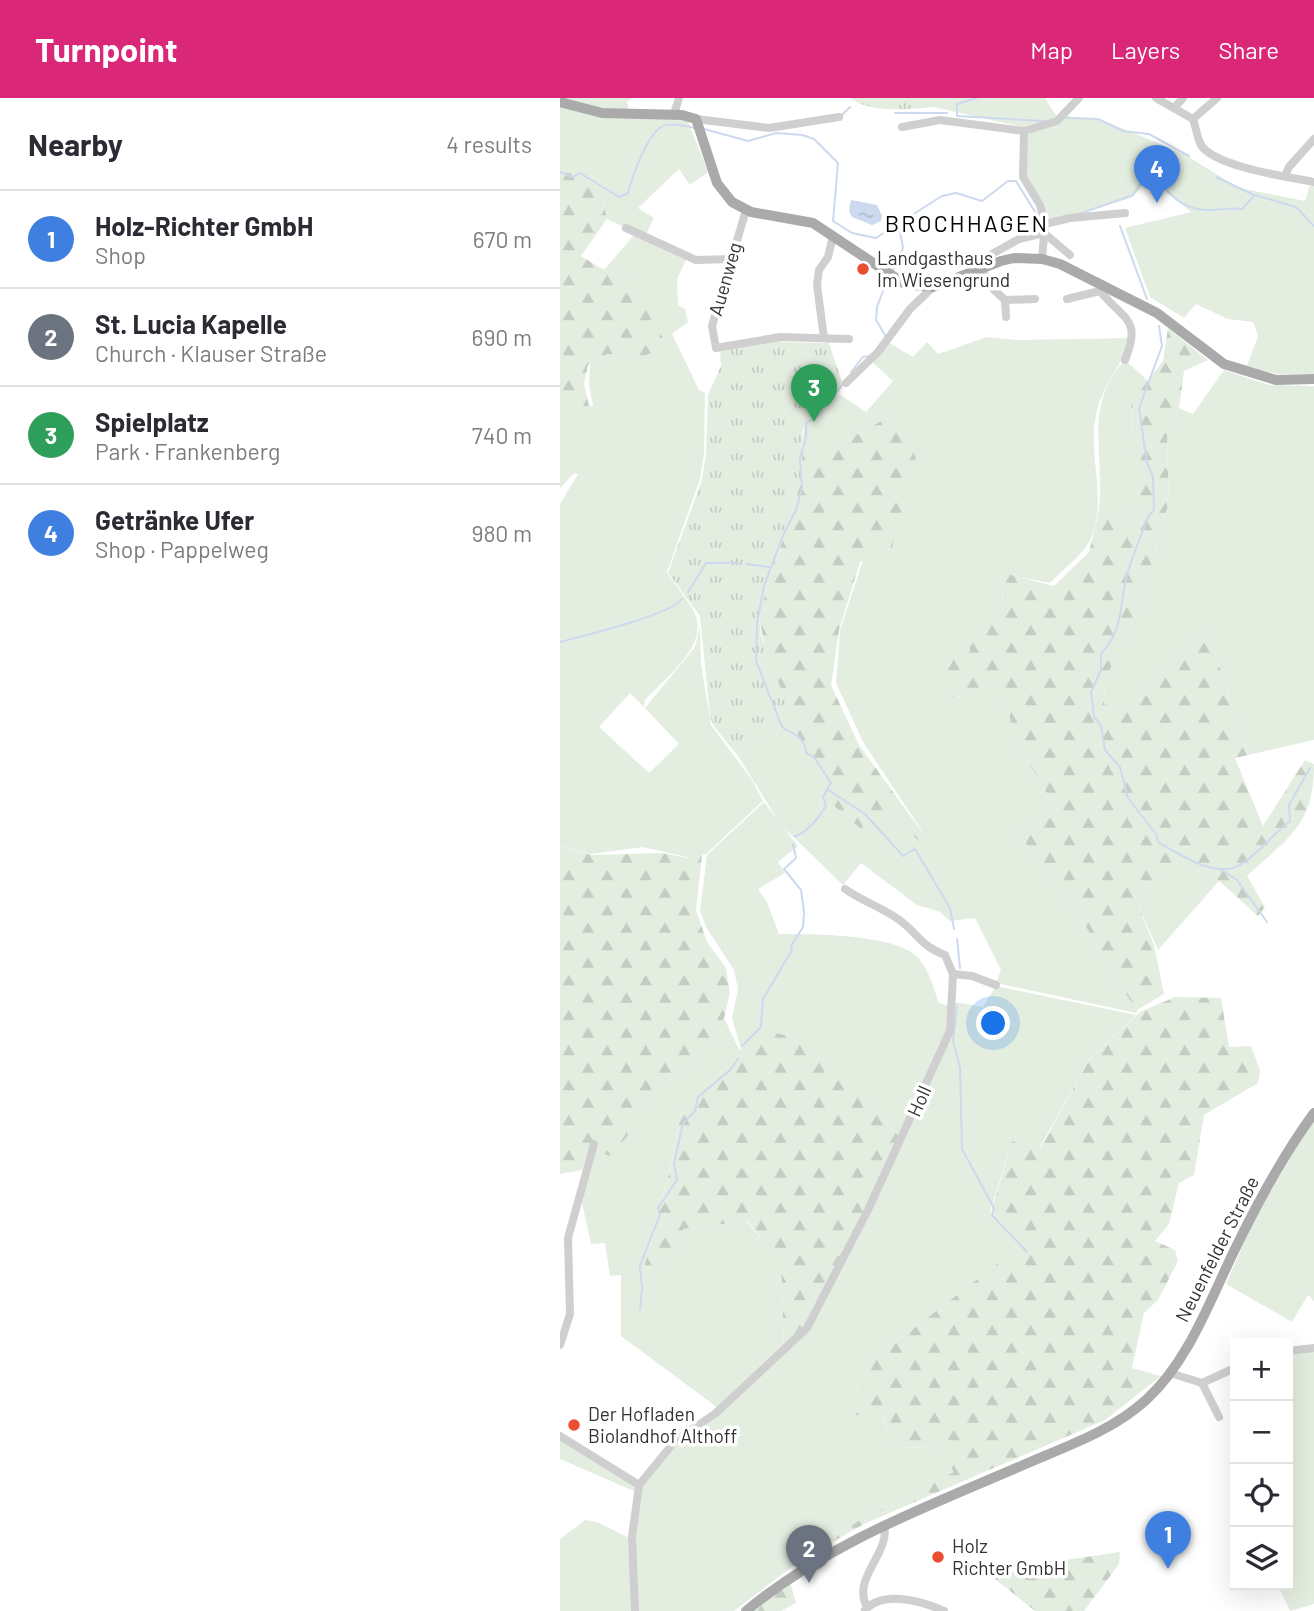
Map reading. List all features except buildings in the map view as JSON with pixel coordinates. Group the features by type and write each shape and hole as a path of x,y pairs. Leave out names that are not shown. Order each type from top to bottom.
{"main road":[{"path":"560,102 584,110 618,114 674,114 697,120 722,192 746,210 799,218 813,223 905,284 933,287 1014,258 1042,259 1171,321 1224,364 1276,380 1314,379"},
{"name":"Neuenfelder Straße","path":"746,1611 820,1557 884,1525 1105,1429 1145,1401 1170,1373 1292,1142 1314,1113"}],"street":[{"path":"674,114 678,98"},
{"path":"902,127 940,120 1024,131 1057,121 1079,98"},
{"path":"1156,98 1193,119 1201,145 1207,151 1248,168 1314,182"},
{"path":"1174,108 1183,98"},
{"path":"1193,119 1217,98"},
{"path":"697,120 769,128 839,117"},
{"path":"1024,131 1023,177 1040,205 1044,225 1042,259"},
{"path":"1285,176 1289,167 1314,139"},
{"name":"Auenweg","path":"746,210 712,326 716,348 780,337 824,338"},
{"path":"992,254 1044,225 1070,218 1125,213"},
{"path":"1044,225 1070,255"},
{"path":"626,228 696,260 733,259"},
{"path":"833,236 828,257 819,270 817,285 824,338 849,339"},
{"path":"982,269 991,287 1006,300 1035,299"},
{"path":"846,383 877,352 910,309 933,287"},
{"path":"1067,299 1102,288 1130,319 1133,326 1134,337 1125,360"},
{"path":"1006,300 1006,317"},
{"path":"845,889 863,902 903,923 929,949 945,955 953,974 972,976 996,985"},
{"name":"Holl","path":"639,1485 676,1441 716,1413 807,1328 862,1222 950,1031 953,974"},
{"path":"560,1345 570,1314 568,1238 594,1144"},
{"path":"1293,1350 1314,1348"},
{"path":"1170,1373 1202,1383 1230,1370"},
{"path":"1202,1383 1219,1418"},
{"path":"560,1436 639,1485 632,1537 635,1611"},
{"path":"866,1609 865,1580 886,1533 884,1525"},
{"path":"866,1609 876,1601 891,1598 944,1611"}],"green space":[{"path":"560,98 634,98 627,101 629,114 687,119 708,172 690,185 679,169 638,208 654,218 645,237 607,219 599,179 560,171"},
{"path":"850,98 931,98 934,107 879,108"},
{"path":"931,98 1045,98 1057,117 1022,127 934,107"},
{"path":"1066,116 1102,120 1182,153 1239,188 1305,201 1310,184 1314,185 1314,374 1276,374 1247,366 1258,336 1253,322 1228,319 1196,304 1184,318 1150,297 1125,228 1191,212 1150,179 1131,198 1047,223 1025,169 1026,134"},
{"path":"560,171 599,179 607,219 581,256 604,270 627,278 668,346 641,357 607,354 588,365 584,384 589,406 560,406"},
{"path":"635,234 687,258 677,279 678,305 685,309 688,322 672,334 699,390 705,393 704,454 700,479 667,572 692,608 698,626 696,638 683,661 645,700 644,707 630,693 599,727 649,773 679,744 645,708 695,647 700,626 701,664 711,725 752,780 763,801 706,854 691,858 643,847 591,854 560,846 560,504 578,474 574,473 560,488 560,406 593,406 589,384 590,364 607,354 641,357 627,278 604,270"},
{"path":"1168,328 1208,360 1184,371 1179,408 1167,436 1169,502 1137,613 1105,680 1104,704 1129,712 1206,625 1248,755 1235,758 1263,826 1305,760 1314,764 1313,785 1304,817 1286,840 1247,876 1265,907 1258,916 1219,881 1181,862 1167,880 1156,876 1137,903 1154,945 1164,994 1137,1010 1114,977 1093,937 1019,834 1058,812 1014,738 1005,692 951,697 945,689 945,659 970,652 966,621 1002,616 1003,573 1054,586 1089,552 1098,515 1132,521 1142,481 1132,441 1131,403 1163,361"},
{"path":"987,337 1017,340 1132,338 1103,393 1096,415 1094,447 1097,514 1088,544 1050,583 1003,574 1002,616 970,652 945,689 951,697 1005,691 1014,738 1058,812 1019,834 1093,937 1114,977 1138,1011 1136,1013 996,983 1001,970 975,918 950,921 940,912 917,905 861,863 843,885 781,825 738,756 793,722 826,779 869,819 897,815 919,841 922,831 863,742 836,683 840,630 863,560 892,548 896,413 817,457 815,448 802,447 803,437 812,416 839,394 866,412 893,381 871,361 888,342 913,357 927,342 938,354"},
{"path":"779,338 779,342 826,343 828,340 843,385 819,418 812,422 808,419 802,432 801,482 759,614 761,635 793,722 738,756 713,725 710,716 700,616 668,573 702,480 706,454 708,395 721,366 720,353 725,348"},
{"path":"1125,360 1149,382 1131,403 1132,441 1142,481 1132,521 1098,515 1099,414 1103,396"},
{"path":"1224,370 1269,385 1314,386 1314,740 1248,755 1206,625 1129,712 1104,704 1105,680 1137,613 1169,502 1167,436 1179,408 1193,414"},
{"path":"896,413 916,458 892,548 860,562 839,630 831,685 859,745 922,832 919,842 897,815 869,819 862,830 825,798 821,774 780,695 765,646 759,613 801,482 802,447 816,448 818,456"},
{"path":"764,802 798,846 778,862 785,873 758,889 767,902 779,934 849,936 902,947 914,954 923,964 939,1003 951,1006 945,1036 901,1138 861,1095 760,1029 741,1050 732,1018 738,989 734,970 706,927 700,911 707,855"},
{"path":"560,846 592,855 663,853 687,858 702,855 696,910 707,942 726,968 730,993 724,1018 694,1065 656,1089 650,1110 610,1156 589,1149 582,1170 560,1174"},
{"path":"1181,862 1219,881 1158,950 1137,903 1156,876"},
{"path":"996,986 1136,1015 1089,1060 1039,1149 1012,1141 990,1212 1024,1244 869,1363 891,1448 936,1447 955,1472 803,1550 805,1557 734,1611 637,1611 633,1538 640,1486 676,1441 785,1353 952,1033 954,1002 983,1007"},
{"path":"1175,997 1221,998 1229,1047 1251,1046 1260,1070 1258,1083 1204,1115 1194,1175 1179,1183 1169,1224 1155,1241 1175,1250 1178,1261 1158,1300 1144,1313 1132,1368 1161,1376 1105,1420 864,1524 806,1557 803,1550 954,1472 936,1447 890,1448 884,1418 855,1415 869,1363 1023,1244 991,1212 1012,1141 1040,1149 1089,1060 1140,1012"},
{"path":"724,1018 740,1051 681,1113 670,1170 644,1268 667,1270 683,1229 747,1221 781,1264 784,1347 718,1408 621,1336 621,1275 610,1276 605,1243 591,1244 580,1194 589,1149 650,1110 656,1089 694,1065"},
{"path":"760,1029 812,1042 901,1138 805,1327 784,1346 781,1265 748,1221 683,1229 667,1270 644,1268 670,1170 681,1113"},
{"path":"1314,1117 1314,1301 1308,1295 1292,1322 1226,1284 1253,1222"},
{"path":"1314,1350 1314,1604 1290,1611 1280,1590 1293,1590 1293,1352"},
{"path":"560,1438 630,1481 636,1492 560,1459"},
{"path":"585,1520 597,1522 629,1538 634,1611 560,1611 560,1539"},
{"path":"1120,1552 1119,1564 1084,1611 1035,1611 994,1578 1031,1565"},
{"path":"790,1581 796,1603 781,1611 752,1611"}],"water":[{"path":"851,200 877,205 882,216 881,221 872,225 852,217 849,211"}],"waterway":[{"path":"977,98 957,104 957,116 1044,121"},
{"path":"841,116 850,107"},
{"path":"895,113 947,113"},
{"path":"1067,118 1098,119 1123,131 1149,134 1189,156"},
{"path":"560,172 573,177 580,173 619,197 628,193 642,154 660,128 673,124 695,128"},
{"path":"704,129 748,141 776,133 814,139 838,163 833,221 852,233 876,238 942,196 956,193 982,201 1008,181 1016,181 1040,220"},
{"path":"1079,214 1133,195 1145,176 1155,176 1171,195 1192,208 1242,209 1255,195 1296,207 1314,226"},
{"path":"1216,177 1254,195"},
{"path":"1120,226 1147,299"},
{"path":"893,270 903,248 900,232 895,229"},
{"path":"885,335 876,320 877,307 886,283"},
{"path":"1159,326 1162,346 1139,408 1147,463 1153,477 1154,510 1148,517 1132,559 1116,629 1101,654 1101,670 1091,692 1094,717 1101,725 1105,750 1120,767 1128,798 1156,834 1158,842 1198,863 1220,869 1230,869 1246,861 1290,821 1289,805 1310,768"},
{"path":"851,372 863,357 870,356"},
{"path":"795,836 808,829 823,811 826,806 823,797 831,783 814,757 806,753 801,739 782,727 756,661 757,624 764,586 784,533 796,510 802,488 800,458 806,437 806,423 822,413 822,408 829,404 842,385"},
{"path":"688,592 706,563 738,563"},
{"path":"746,564 771,567"},
{"path":"560,642 644,618 661,612 682,599"},
{"path":"827,789 865,814 903,856 915,849 950,908 954,929"},
{"path":"742,1046 761,1027 763,999 803,927 801,890 784,869 796,858 793,844"},
{"path":"1220,869 1237,880 1267,922"},
{"path":"957,939 960,968"},
{"path":"957,1007 953,1041 960,1068 962,1149 994,1208 992,1215 1027,1252"},
{"path":"640,1310 640,1266 660,1214 658,1208 677,1180 674,1163 683,1123 695,1111 698,1097 730,1070 738,1059"}],"place":[{"name":"Getränke Ufer","path":"1157,203"},
{"name":"Landgasthaus Im Wiesengrund","path":"863,269"},
{"name":"Spielplatz","path":"814,422"},
{"name":"Der Hofladen Biolandhof Althoff","path":"574,1425"},
{"name":"Holz Richter GmbH","path":"938,1557"},
{"name":"Holz-Richter GmbH","path":"1168,1569"},
{"name":"St. Lucia Kapelle","path":"809,1583"}],"district":[{"name":"BROCHHAGEN","path":"967,224"}]}
